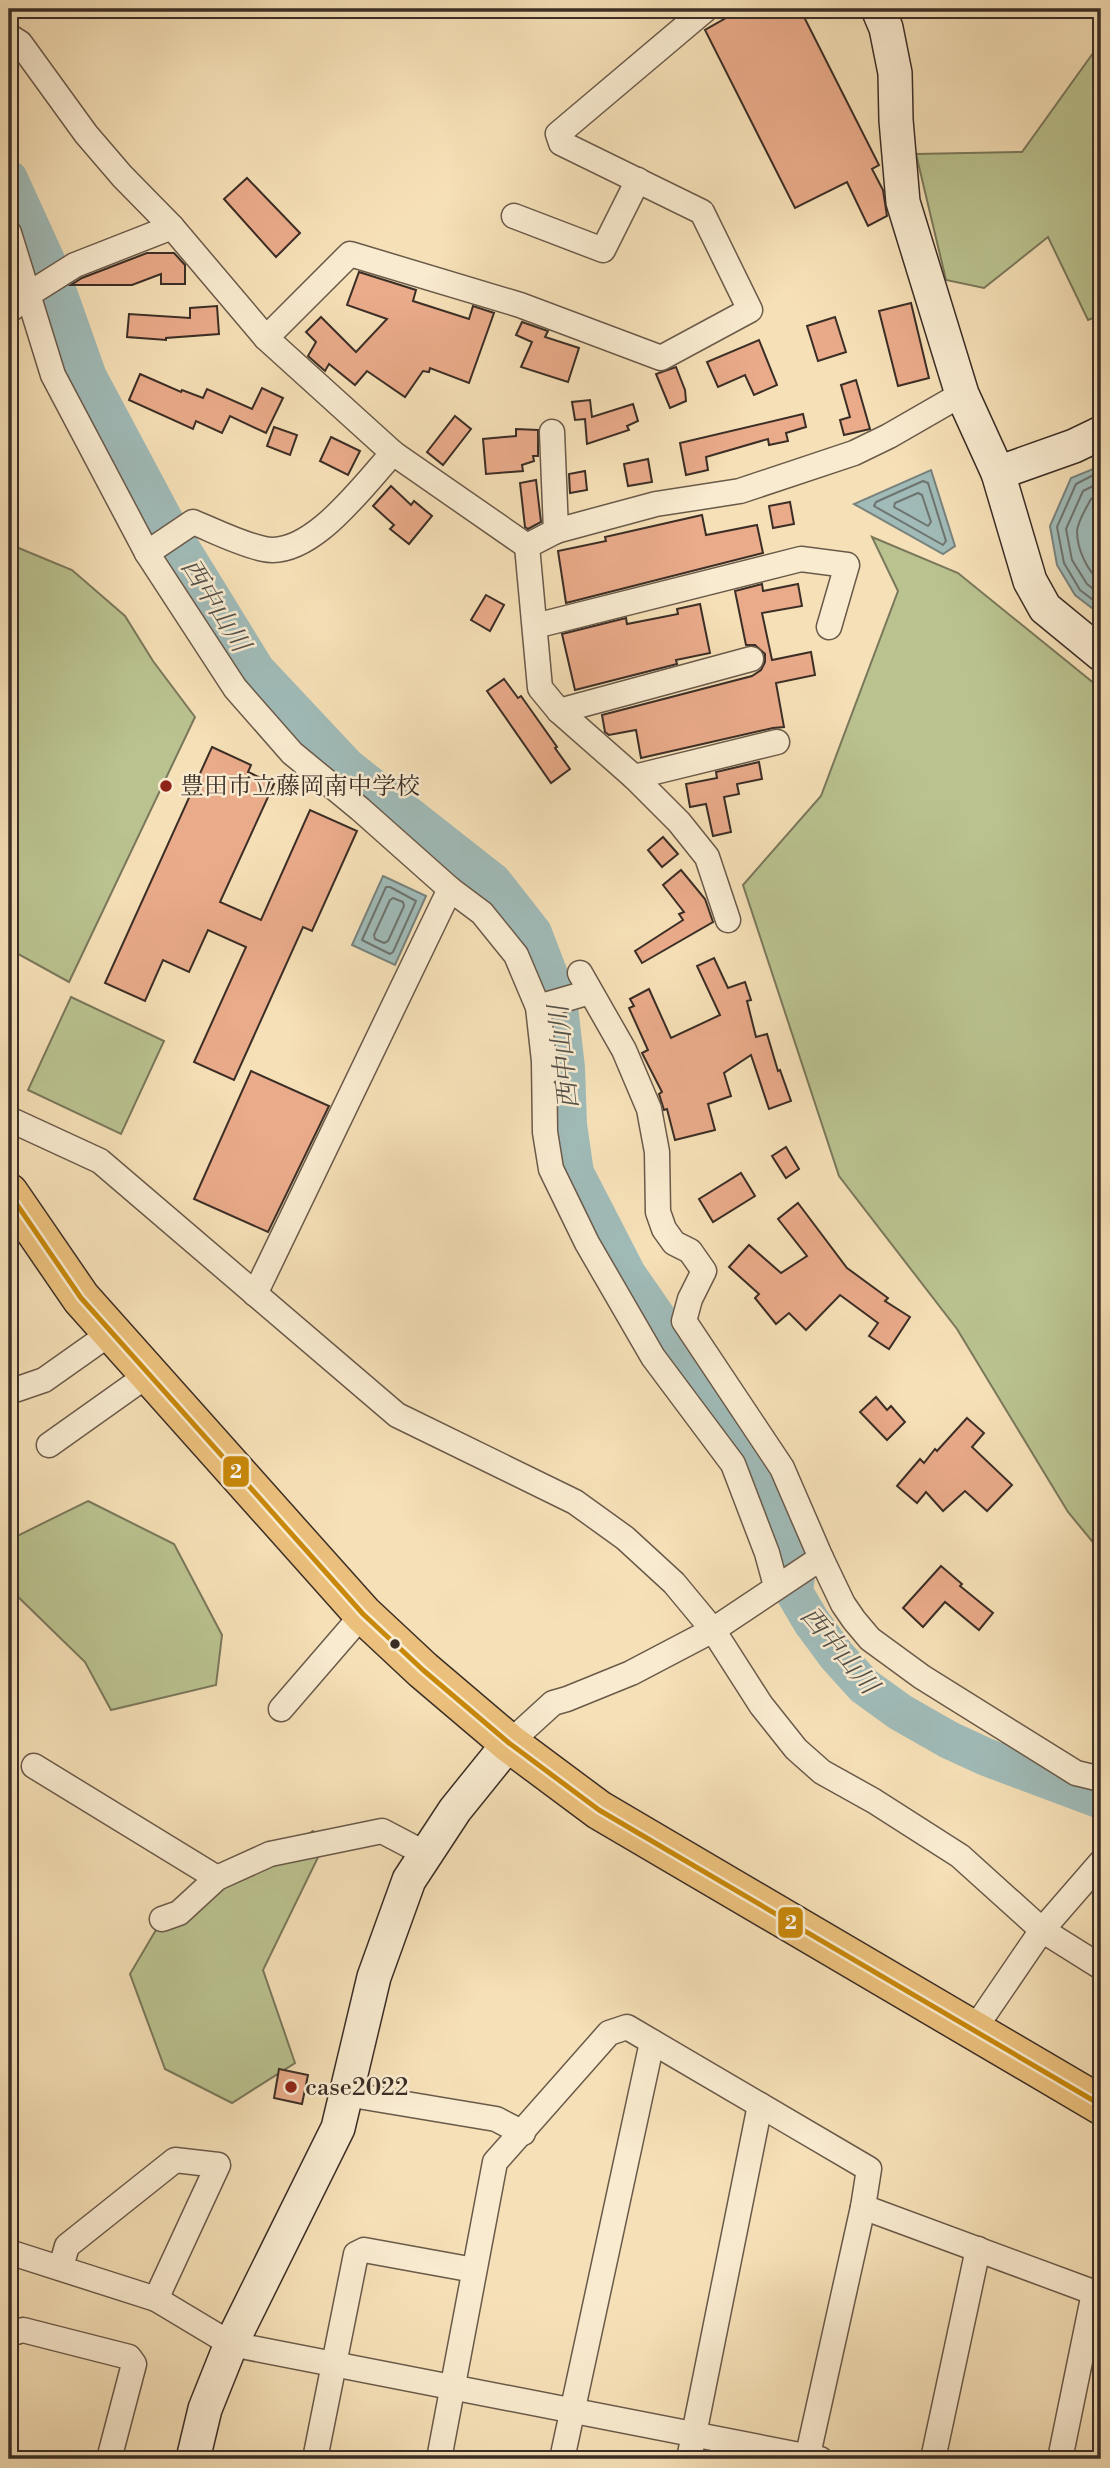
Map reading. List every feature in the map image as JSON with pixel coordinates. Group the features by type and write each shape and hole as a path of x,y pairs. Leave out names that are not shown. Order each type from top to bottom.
{"highway":[{"path":"9,1193 81,1298 363,1614 423,1670 509,1743 599,1810 1101,2105"}],"street":[{"path":"266,338 350,254 520,305 662,358 750,310 702,212 561,143 558,134 706,9"},
{"path":"878,9 886,28 895,73 895,120 903,202 962,394 998,473 1030,581 1045,608 1101,654"},
{"path":"9,36 20,43 86,134 121,176 172,227 266,338 393,453 527,546 540,688 559,711 634,777 679,822 707,858 728,920"},
{"path":"514,216 603,250 638,180"},
{"path":"9,311 75,265 172,227"},
{"path":"9,233 33,292 52,375 151,550 235,688 292,753 450,889 482,913 516,955 542,1005 545,1132 551,1168 587,1243 653,1357 733,1464 781,1584"},
{"path":"527,546 556,531 656,504 740,491 854,453 890,436 962,394"},
{"path":"552,432 556,531"},
{"path":"998,473 1074,446 1101,433"},
{"path":"151,550 192,522 265,550 293,547 322,530 393,453"},
{"path":"535,626 801,559 847,565 829,627"},
{"path":"559,711 751,659"},
{"path":"634,777 777,742"},
{"path":"255,1294 450,889"},
{"path":"542,1005 583,987 624,1050 649,1109 657,1152 658,1212 664,1229 674,1243 690,1251 704,1271 690,1298 684,1321 782,1468 843,1604 870,1639 922,1677 1076,1773 1101,1779"},
{"path":"9,1119 100,1161 397,1415 575,1502 625,1538 674,1583 713,1630 761,1705 796,1749 822,1772 874,1801 960,1856 1042,1930 1101,1967"},
{"path":"9,1392 44,1380 112,1332"},
{"path":"48,1445 149,1374"},
{"path":"193,2459 205,2409 231,2344 338,2128 374,1977 409,1880 455,1810 509,1743 553,1703 631,1673 713,1630 821,1558"},
{"path":"281,1709 363,1614"},
{"path":"34,1766 217,1878"},
{"path":"162,1919 178,1913 217,1878 270,1854 382,1831 426,1854"},
{"path":"973,2031 1042,1930 1101,1862"},
{"path":"9,2252 156,2299 231,2344 333,2365 454,2387 812,2458 869,2169 627,2027 609,2032 495,2162 454,2387 439,2459"},
{"path":"562,2459 652,2042"},
{"path":"346,2094 496,2119 523,2133"},
{"path":"689,2459 761,2105"},
{"path":"61,2267 67,2246 175,2160 218,2165 156,2299"},
{"path":"863,2207 1098,2294 1060,2459"},
{"path":"933,2459 978,2249"},
{"path":"315,2459 356,2255 364,2250 474,2270"},
{"path":"9,2334 23,2330 129,2357 134,2364 109,2459"}],"green space":[{"path":"1101,42 1101,315 1088,320 1048,237 984,288 946,280 916,154 1022,152"},
{"path":"872,537 958,573 1101,689 1101,1552 1068,1512 957,1329 839,1176 743,885 821,796 898,591"},
{"path":"9,544 72,570 125,616 153,661 195,717 69,982 9,949"},
{"path":"71,997 164,1041 121,1134 28,1090"},
{"path":"88,1501 174,1544 222,1635 216,1685 111,1710 85,1662 9,1588 9,1540"},
{"path":"313,1831 325,1843 263,1970 295,2063 232,2103 165,2069 130,1974 170,1906 239,1879"}],"water":[{"path":"1101,462 1101,615 1075,595 1057,565 1050,526 1071,478 1091,470"},
{"path":"931,470 955,546 943,554 854,504"},
{"path":"383,876 426,896 395,965 352,945"}],"building":[{"path":"742,9 800,9 879,165 872,169 883,190 887,216 868,226 847,182 795,208 705,30"},
{"path":"247,178 300,233 276,257 224,199"},
{"path":"147,253 174,253 185,265 185,284 161,284 161,274 132,285 71,285 82,278"},
{"path":"359,272 416,290 413,301 469,319 473,306 494,313 469,383 430,368 429,372 423,371 405,397 367,371 355,385 329,364 325,371 308,356 316,342 306,332 321,317 356,352 387,319 347,305"},
{"path":"911,303 929,378 898,386 879,311"},
{"path":"217,306 219,334 166,340 127,337 129,314 190,318 190,308"},
{"path":"835,317 846,352 818,361 807,326"},
{"path":"522,322 548,331 545,337 579,348 568,382 521,367 532,342 516,335"},
{"path":"759,340 777,385 754,395 745,375 718,387 707,362"},
{"path":"676,367 685,390 686,401 670,408 656,374"},
{"path":"140,374 181,392 182,390 203,398 207,389 252,409 262,388 283,398 266,433 230,416 222,433 196,421 193,429 129,400"},
{"path":"856,380 870,429 844,435 840,420 850,417 841,385"},
{"path":"590,400 592,417 633,404 638,421 627,426 629,430 587,444 585,419 575,420 572,402"},
{"path":"803,414 806,427 786,433 788,441 769,445 768,439 706,457 708,470 686,475 680,443"},
{"path":"455,416 471,429 443,465 427,452"},
{"path":"274,427 297,435 290,455 267,446"},
{"path":"516,429 538,430 538,456 533,456 534,461 522,465 523,471 486,474 483,439 516,436"},
{"path":"331,437 360,451 348,475 320,461"},
{"path":"648,459 652,482 628,486 624,464"},
{"path":"585,471 587,490 570,493 569,474"},
{"path":"536,480 541,522 528,529 525,527 520,483"},
{"path":"391,486 411,505 414,501 432,516 409,544 390,529 394,525 373,506"},
{"path":"790,502 794,524 773,528 769,506"},
{"path":"702,515 706,535 757,525 763,553 566,603 558,551 606,541 605,537"},
{"path":"762,584 763,591 798,584 802,606 762,613 772,660 811,652 815,675 776,683 784,727 641,758 636,730 609,735 605,732 602,715 752,676 761,670 765,654 755,645 746,645 735,591"},
{"path":"486,595 504,605 490,631 471,620"},
{"path":"700,604 710,653 676,660 677,664 575,690 562,634 626,618 627,624 678,614 677,609"},
{"path":"504,679 518,698 521,696 570,769 551,783 487,691"},
{"path":"212,747 251,765 248,772 274,784 220,902 261,920 310,810 357,831 312,931 303,927 234,1080 194,1062 246,947 208,930 189,972 163,960 145,1001 105,983"},
{"path":"759,762 762,779 737,784 739,794 724,797 731,832 713,836 706,804 690,807 686,784 717,778 716,772"},
{"path":"663,837 678,854 662,867 648,850"},
{"path":"681,870 705,899 713,922 642,963 635,951 683,920 679,914 684,912 663,885"},
{"path":"714,958 728,988 745,982 751,1000 747,1001 756,1037 767,1034 778,1071 780,1070 791,1101 769,1109 751,1055 724,1073 731,1096 708,1104 715,1130 675,1140 667,1109 664,1110 659,1094 662,1092 642,1053 648,1050 629,1008 634,1006 630,999 649,989 671,1038 720,1015 697,966"},
{"path":"251,1071 329,1106 268,1232 194,1199"},
{"path":"786,1147 799,1169 786,1178 772,1156"},
{"path":"741,1173 755,1196 713,1222 699,1199"},
{"path":"798,1203 847,1268 888,1298 885,1301 910,1317 889,1349 869,1336 878,1323 840,1295 806,1330 789,1313 776,1324 755,1298 759,1294 729,1267 749,1245 781,1273 807,1256 778,1219"},
{"path":"876,1397 887,1410 891,1406 905,1422 887,1440 860,1412"},
{"path":"967,1418 984,1433 972,1447 1012,1485 987,1511 965,1491 943,1511 926,1492 917,1503 897,1486 920,1459 924,1463"},
{"path":"941,1566 993,1613 979,1630 945,1602 923,1627 903,1608"},
{"name":"case2022","path":"279,2069 308,2075 302,2104 274,2098"}],"waterway":[{"name":"西中山川","path":"9,179 49,267 88,377 168,527 256,670 347,767 493,882 533,933 558,998 566,1068 568,1125 575,1173 627,1274 719,1407 778,1511 798,1559 794,1592 811,1621 836,1655 864,1686 900,1712 986,1757 1101,1800"}],"transit line":[{"name":"2","path":"9,1193 81,1298 363,1614 423,1670 509,1743 599,1810 1101,2105"}],"place":[{"name":"豊田市立藤岡南中学校","path":"166,786"},
{"name":"case2022","path":"291,2087"}]}
